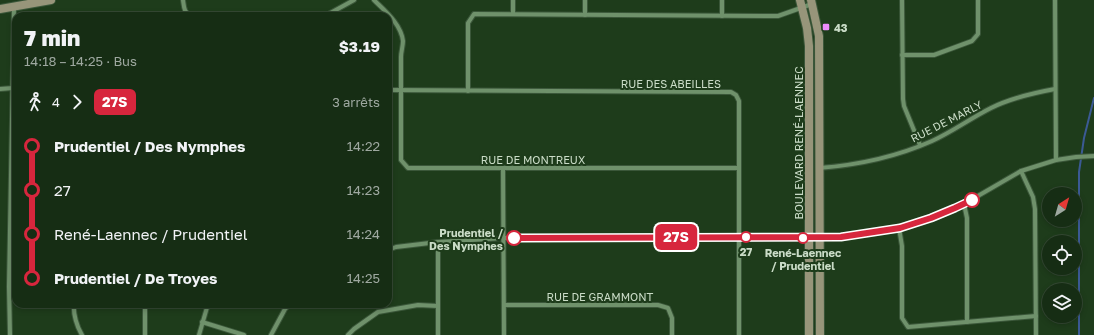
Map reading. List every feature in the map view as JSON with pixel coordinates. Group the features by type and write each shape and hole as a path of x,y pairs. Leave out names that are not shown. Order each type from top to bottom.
{"street":[{"path":"0,9 51,0"},
{"path":"183,0 184,9 186,12"},
{"path":"332,12 354,0"},
{"name":"RUE DE MONTREUX","path":"374,0 386,12"},
{"path":"512,14 513,0"},
{"path":"585,0 585,15"},
{"path":"722,0 722,16"},
{"path":"902,0 903,99 904,106 920,145"},
{"path":"902,55 934,55 972,41 978,34 978,0"},
{"path":"1055,0 1056,160"},
{"path":"468,91 468,23 474,14 778,16 801,4 811,2"},
{"name":"BOULEVARD RENÉ-LAENNEC","path":"811,2 819,36 820,335"},
{"name":"BOULEVARD RENÉ-LAENNEC","path":"801,4 807,28 809,46 809,335"},
{"path":"14,7 14,12"},
{"name":"RUE DE MONTREUX","path":"392,18 403,41 401,57 401,160 408,168 739,168"},
{"path":"0,89 12,88"},
{"name":"RUE DE MARLY","path":"820,168 844,166 898,154 944,135 999,105 1033,93 1055,89"},
{"name":"RUE DES ABEILLES","path":"392,90 731,92 736,95 739,101 739,335"},
{"path":"392,248 438,242 504,238 841,237 900,228 931,218 964,204 1021,171 1056,160 1094,156"},
{"path":"504,168 504,335"},
{"path":"1021,171 1032,197 1035,209 1036,335"},
{"path":"964,204 967,225 967,322"},
{"path":"10,335 9,287 12,222"},
{"path":"900,228 902,246 902,318 908,327 1036,316"},
{"path":"438,242 438,335"},
{"path":"348,335 378,312 418,304 438,306"},
{"name":"RUE DE GRAMMONT","path":"504,306 658,304 668,308 672,318 672,335"},
{"path":"73,308 79,331 82,335"},
{"path":"145,308 145,335"},
{"path":"198,335 207,308"},
{"path":"270,335 286,308"},
{"path":"202,322 244,335"}],"waterway":[{"path":"1079,335 1079,172 1084,138 1094,98"}],"bus line":[{"name":"27S","path":"514,238 841,237 900,228 931,218 972,200"}],"place":[{"name":"43","path":"826,27"},
{"name":"27","path":"746,237"},
{"name":"Prudentiel / Des Nymphes","path":"514,238"},
{"name":"René-Laennec / Prudentiel","path":"803,238"}]}
